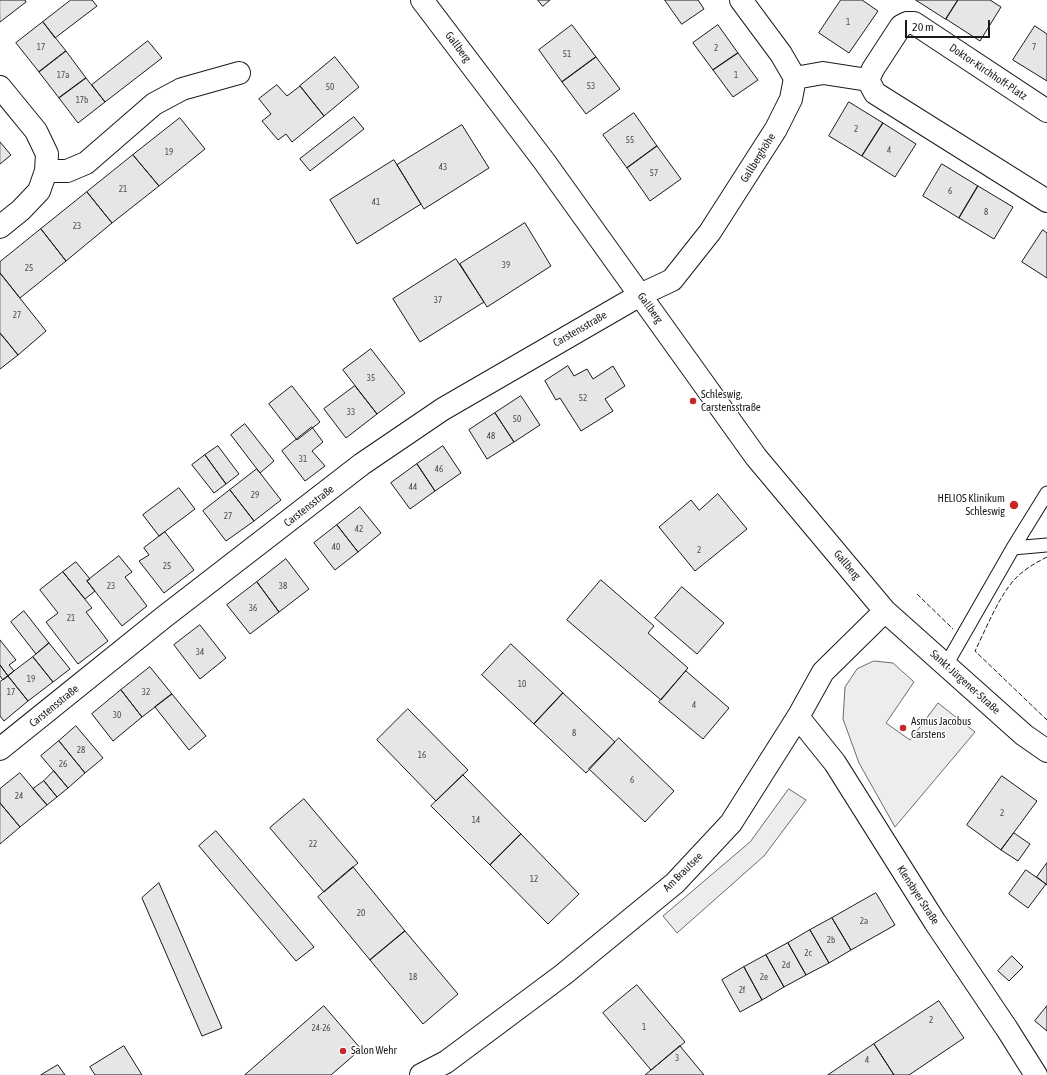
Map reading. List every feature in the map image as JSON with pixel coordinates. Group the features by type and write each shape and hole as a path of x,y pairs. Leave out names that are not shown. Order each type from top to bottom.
{"street":[{"name":"Gallberg","path":"422,0 544,161 756,457 885,611"},
{"path":"741,0 781,54 795,78 823,73 868,80 875,93 1047,200"},
{"name":"Doktor-Kirchhoff-Platz","path":"868,80 873,69 901,26 907,23 914,23 1047,112"},
{"path":"46,171 67,171 86,163 154,104 182,90 239,73"},
{"name":"Gallberghöhe","path":"640,295 672,280 710,232 776,129 791,99 795,78"},
{"path":"0,87 36,131 47,154 46,171 39,191 21,210 0,227"},
{"name":"Carstensstraße","path":"0,749 164,617 362,464 443,409 640,295"},
{"name":"Sankt-Jürgener-Straße","path":"885,611 1024,735 1047,751"},
{"name":"Am Brautsee","path":"421,1075 446,1062 564,974 675,883 731,823 798,717 823,672 885,611"},
{"name":"Klensbyer Straße","path":"798,717 835,763 935,922 1036,1075"}],"lane":[{"path":"946,665 1013,548 1047,493"},
{"path":"1013,548 1047,545"}],"shaded area":[{"path":"874,661 893,663 914,682 886,723 910,740 938,703 975,732 895,827 859,763 843,719 845,687 857,669"},
{"path":"789,789 806,800 764,856 677,933 663,916 750,842"}],"building":[{"path":"0,0 25,0 26,2 0,22"},
{"path":"71,0 92,0 97,6 55,38 43,22"},
{"path":"538,0 550,0 543,6"},
{"path":"665,0 698,0 704,9 682,24"},
{"path":"841,0 862,0 878,11 849,53 819,33"},
{"path":"916,0 958,0 946,19"},
{"path":"958,0 990,0 1001,7 980,41 946,19"},
{"path":"43,22 66,51 39,72 16,43"},
{"path":"572,25 596,57 562,82 539,50"},
{"path":"718,25 738,53 713,70 693,43"},
{"path":"1035,26 1047,34 1047,81 1013,60"},
{"path":"148,41 162,58 105,102 92,85"},
{"path":"66,51 86,78 59,98 39,72"},
{"path":"738,53 758,80 733,97 713,70"},
{"path":"335,57 359,87 324,116 300,86"},
{"path":"596,57 620,89 586,114 562,82"},
{"path":"86,78 105,102 78,123 59,98"},
{"path":"277,85 287,96 300,86 324,116 292,142 286,134 278,140 262,121 271,114 259,99"},
{"path":"849,102 883,123 862,156 829,136"},
{"path":"634,113 657,146 627,168 603,135"},
{"path":"354,117 364,129 310,171 300,159"},
{"path":"180,118 205,149 159,186 133,155"},
{"path":"883,123 916,144 895,177 862,156"},
{"path":"462,125 489,168 424,209 397,165"},
{"path":"0,142 11,155 0,164"},
{"path":"657,146 681,179 650,201 627,168"},
{"path":"133,155 159,186 112,223 87,192"},
{"path":"394,160 421,204 357,244 330,200"},
{"path":"942,164 978,186 959,218 923,196"},
{"path":"978,186 1013,207 994,239 959,218"},
{"path":"87,192 112,223 66,261 41,229"},
{"path":"525,223 551,266 487,307 460,264"},
{"path":"41,229 66,261 20,298 0,273 0,262"},
{"path":"1043,230 1047,233 1047,278 1022,262"},
{"path":"456,259 484,302 420,342 393,299"},
{"path":"0,273 46,331 18,355 0,333"},
{"path":"0,333 18,355 0,369"},
{"path":"371,349 405,393 377,414 343,370"},
{"path":"568,366 574,376 587,369 593,379 613,366 625,386 605,399 613,411 581,431 560,398 556,400 545,381"},
{"path":"292,386 320,422 297,440 269,404"},
{"path":"355,386 377,414 346,438 324,409"},
{"path":"521,396 540,425 514,442 495,413"},
{"path":"495,413 514,442 487,459 469,430"},
{"path":"245,424 274,461 260,473 231,435"},
{"path":"312,427 323,442 312,451 325,466 305,481 282,451"},
{"path":"218,446 239,474 226,484 205,455"},
{"path":"443,446 461,473 435,491 417,464"},
{"path":"205,455 226,484 214,493 192,465"},
{"path":"417,464 435,491 410,509 391,483"},
{"path":"257,469 281,500 254,521 230,490"},
{"path":"179,488 195,509 159,536 143,515"},
{"path":"230,490 254,521 226,541 203,511"},
{"path":"718,494 747,529 695,571 659,527 691,500 699,510"},
{"path":"360,507 381,533 358,552 337,525"},
{"path":"337,525 358,552 335,570 314,543"},
{"path":"165,532 194,570 164,593 139,561 149,555 144,548"},
{"path":"119,556 132,572 125,577 147,606 122,626 87,581"},
{"path":"286,559 309,589 279,612 257,582"},
{"path":"76,562 90,579 87,581 95,591 85,599 63,572"},
{"path":"63,572 92,608 86,612 108,641 78,664 46,622 58,613 40,590"},
{"path":"601,580 654,626 648,633 688,668 661,700 567,620"},
{"path":"257,582 279,612 250,634 227,605"},
{"path":"682,587 724,623 697,654 655,618"},
{"path":"24,611 49,643 36,654 11,622"},
{"path":"200,625 226,658 200,679 174,645"},
{"path":"0,640 16,660 9,665 14,671 8,676 0,665"},
{"path":"49,643 70,669 53,682 33,657"},
{"path":"511,644 563,693 534,724 482,675"},
{"path":"33,657 53,682 28,701 8,676"},
{"path":"0,665 8,676 3,680 0,676"},
{"path":"150,667 172,694 142,717 121,690"},
{"path":"686,671 729,708 703,739 659,702"},
{"path":"8,676 28,701 4,721 0,716 0,682"},
{"path":"121,690 142,717 113,741 92,714"},
{"path":"563,693 615,742 586,773 534,724"},
{"path":"172,694 206,736 189,750 155,707"},
{"path":"408,709 468,770 436,801 377,740"},
{"path":"76,726 103,758 85,773 59,741"},
{"path":"619,738 674,791 645,822 589,769"},
{"path":"59,741 85,773 68,788 41,756"},
{"path":"54,771 68,788 57,797 44,781"},
{"path":"20,773 47,805 20,827 0,803 0,789"},
{"path":"463,775 521,834 490,865 431,806"},
{"path":"1002,776 1037,801 1001,850 967,825"},
{"path":"44,781 57,797 47,805 33,789"},
{"path":"304,799 358,863 324,892 270,828"},
{"path":"0,803 20,827 0,844"},
{"path":"216,831 314,947 296,961 199,846"},
{"path":"1014,833 1030,844 1018,861 1001,850"},
{"path":"521,834 579,894 548,924 490,865"},
{"path":"1047,863 1047,885 1037,877"},
{"path":"353,867 405,931 370,960 318,897"},
{"path":"1026,870 1046,884 1028,908 1009,894"},
{"path":"159,883 222,1028 202,1036 142,898"},
{"path":"876,893 895,925 851,950 832,918"},
{"path":"832,918 851,950 829,963 810,930"},
{"path":"810,930 829,963 806,975 788,943"},
{"path":"405,931 458,994 423,1024 370,960"},
{"path":"788,943 806,975 784,987 766,955"},
{"path":"766,955 784,987 762,1000 744,967"},
{"path":"1012,956 1023,967 1009,981 998,971"},
{"path":"744,967 762,1000 740,1012 722,980"},
{"path":"637,985 685,1042 651,1070 603,1013"},
{"path":"939,1001 964,1038 909,1075 894,1075 874,1044"},
{"path":"324,1006 361,1049 331,1075 245,1075"},
{"path":"1047,1006 1047,1031 1035,1021"},
{"path":"874,1044 894,1075 828,1075"},
{"path":"124,1046 142,1075 95,1075 90,1067"},
{"path":"680,1046 704,1075 645,1075 651,1070"},
{"path":"58,1065 65,1075 41,1075"}],"fence":[{"path":"1047,557 1025,570 1008,587 975,651 1047,720"},
{"path":"917,594 953,629"}],"place":[{"name":"Schleswig, Carstensstraße","path":"693,401"},
{"name":"HELIOS Klinikum Schleswig","path":"1014,505"},
{"name":"Asmus Jacobus Carstens","path":"903,728"},
{"name":"Salon Wehr","path":"343,1051"}]}
